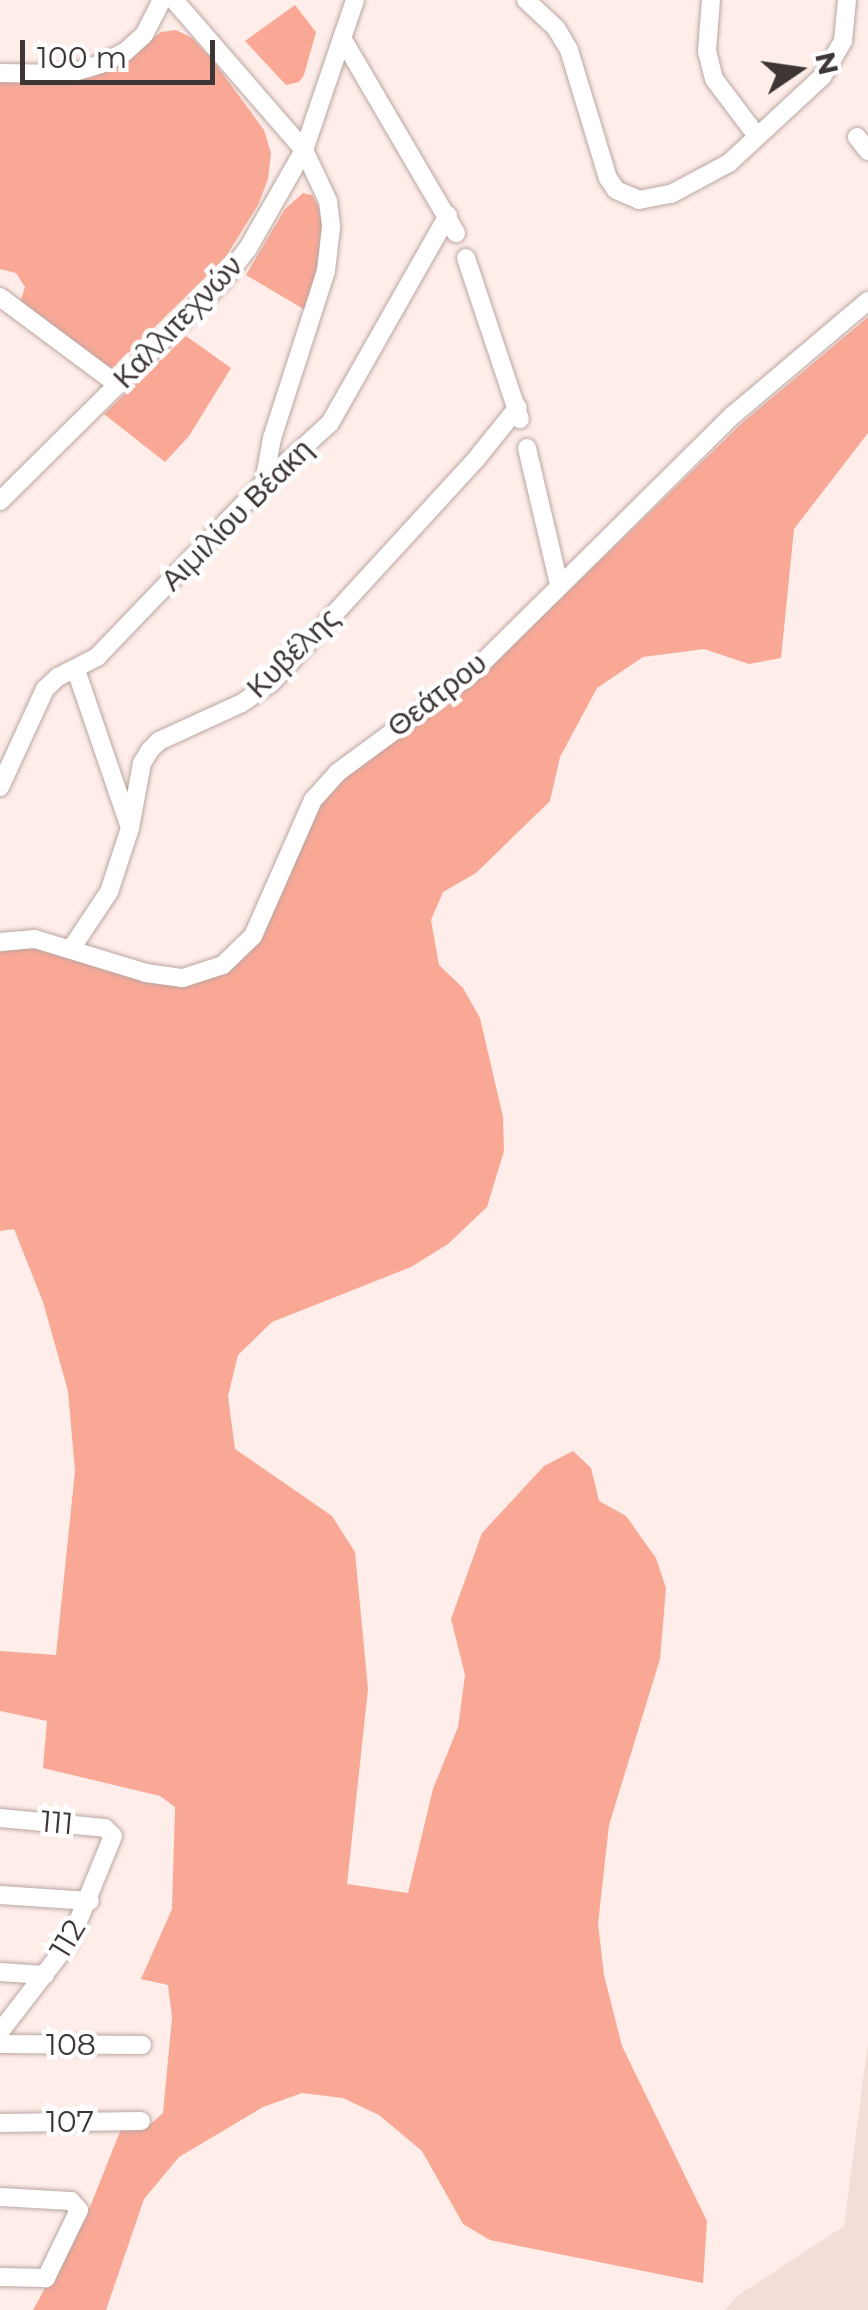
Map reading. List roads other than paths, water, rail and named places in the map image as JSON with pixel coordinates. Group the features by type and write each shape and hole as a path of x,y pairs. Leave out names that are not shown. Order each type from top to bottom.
{"street":[{"path":"0,74 68,74 102,64 144,34 162,0"},
{"path":"174,0 304,150 328,201 331,227 326,271 272,438 264,483"},
{"name":"Καλλιτεχνών","path":"0,501 118,386 247,250 304,150 354,0"},
{"path":"526,0 556,28 570,50 608,178 628,198 650,200 671,194 729,163 834,59 848,20 846,0"},
{"path":"711,0 707,50 714,79 757,136"},
{"name":"Αιμιλίου Βέακη","path":"0,787 45,689 58,676 76,670 106,649 264,483 318,436 340,408 452,224 342,38"},
{"name":"Κυβέλης","path":"72,949 109,892 130,828 142,763 150,750 159,740 242,702 271,683 519,413 466,258"},
{"path":"0,297 118,386"},
{"name":"Θεάτρου","path":"0,942 35,938 146,973 183,978 223,965 252,936 314,800 336,773 447,695 733,415 868,302"},
{"path":"527,448 558,584"},
{"path":"76,670 130,828"},
{"name":"111","path":"0,1818 81,1824 112,1832"},
{"name":"112","path":"0,2032 59,1959 90,1901 112,1832"},
{"path":"0,1895 90,1901"},
{"path":"0,1972 45,1975"},
{"name":"108","path":"0,2044 142,2045"},
{"name":"107","path":"0,2123 140,2122"},
{"path":"0,2197 70,2201 79,2210 46,2278 0,2277"}]}
